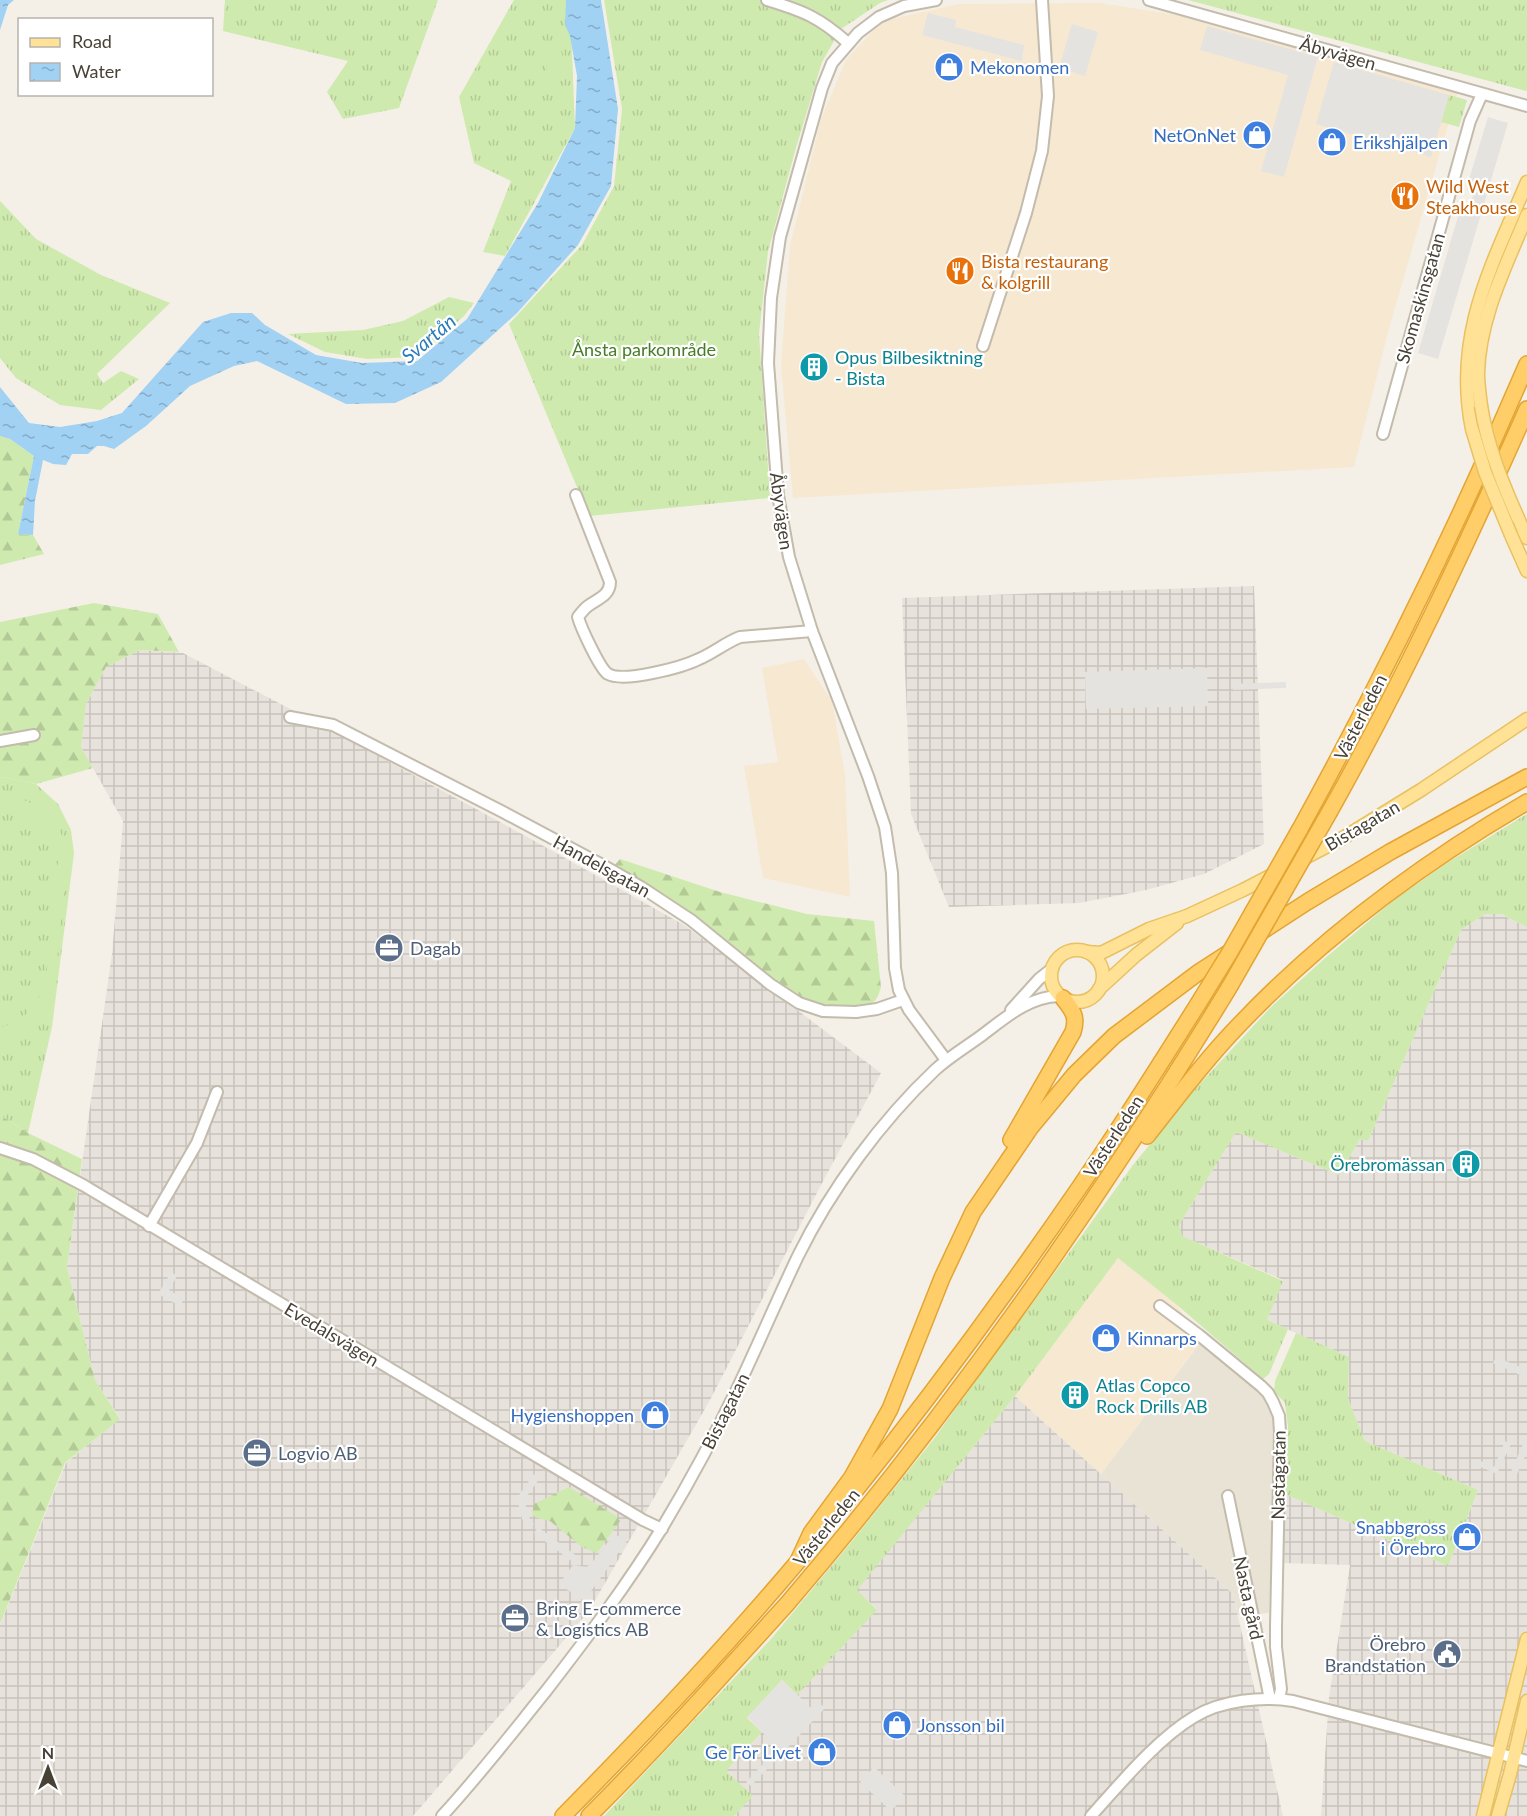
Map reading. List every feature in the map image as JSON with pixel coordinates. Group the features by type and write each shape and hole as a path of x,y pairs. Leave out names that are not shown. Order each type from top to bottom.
{"highway":[{"name":"Västerleden","path":"563,1816 648,1729 741,1628 800,1559 898,1437 1000,1300 1080,1187 1230,952 1300,829 1415,608 1527,364"},
{"name":"Västerleden","path":"589,1816 743,1653 858,1518 994,1341 1051,1263 1128,1149 1230,986 1330,811 1418,642 1501,469 1527,409"},
{"path":"800,1559 812,1533 852,1477 890,1409 942,1278 970,1219 1031,1127 1074,1075 1100,1048 1199,972 1307,902 1527,777"},
{"path":"1128,1149 1138,1146 1204,1064 1240,1024 1343,929 1446,852 1527,802"},
{"path":"981,1201 1005,1152 1073,1032 1075,1015 1061,997"}],"main road":[{"path":"1527,182 1500,243 1474,319 1466,369 1467,400 1472,429 1485,472 1527,571"},
{"path":"1527,215 1500,280 1485,327 1478,375 1481,406 1492,453 1527,538"},
{"name":"Bistagatan","path":"1087,952 1101,953 1149,929 1187,916 1343,838 1421,790 1527,719"},
{"name":"Bistagatan","path":"1098,990 1136,956 1187,916"},
{"path":"1078,950 1087,952 1095,957 1101,967 1102,979 1098,990 1083,1001 1075,1002 1061,997 1052,984 1053,968 1057,960 1065,954 1078,950"},
{"path":"1483,1816 1527,1639"},
{"path":"1498,1816 1527,1701"}],"street":[{"path":"767,0 814,17 828,25 848,43"},
{"name":"Åbyvägen","path":"936,0 904,6 879,17 848,43 832,63 822,88 784,222 774,274 768,363 780,510 789,557 812,631 868,776 890,849 897,980 903,1000 946,1060"},
{"path":"983,346 1026,213 1045,135 1048,96 1042,0"},
{"name":"Åbyvägen","path":"1149,0 1527,106"},
{"name":"Skomaskinsgatan","path":"1383,434 1468,128 1482,94"},
{"path":"576,495 610,582 608,592 585,608 579,617 581,628 606,673 614,676 663,672 700,659 740,637 812,631"},
{"name":"Handelsgatan","path":"290,717 333,725 606,867 691,920 770,984 799,1003 823,1011 856,1012 877,1009 903,1000"},
{"path":"0,741 34,735"},
{"name":"Bistagatan","path":"1008,1014 1025,994 1053,968"},
{"name":"Bistagatan","path":"442,1816 498,1752 567,1664 621,1591 662,1528 736,1392 798,1256 829,1203 883,1126 946,1060 1008,1014 1041,998 1061,997"},
{"path":"149,1226 197,1143 217,1092"},
{"name":"Evedalsvägen","path":"0,1148 57,1170 643,1520 662,1528"},
{"name":"Nastagatan","path":"1160,1306 1257,1382 1268,1393 1279,1416 1275,1627 1281,1689 1274,1699"},
{"name":"Nasta gård","path":"1228,1496 1274,1699"},
{"path":"1091,1816 1145,1758 1195,1716 1245,1700 1274,1699 1527,1761"}],"shaded area":[{"path":"1100,3 1196,18 1458,91 1388,332 1354,467 793,498 781,365 790,246 821,119 846,60 882,21 959,4"},
{"path":"928,13 956,20 955,27 1024,45 1022,61 922,35"},
{"path":"1072,24 1098,32 1085,76 1059,68"},
{"path":"1207,26 1318,57 1284,177 1261,171 1288,75 1200,50"},
{"path":"1334,62 1449,95 1431,157 1316,124"},
{"path":"1488,117 1508,123 1438,359 1418,353 1459,213 1467,215 1475,189 1467,186"},
{"path":"1254,586 1264,844 1204,874 1146,890 1079,903 949,907 911,814 902,598"},
{"path":"140,650 183,653 338,734 684,925 881,1073 710,1400 589,1611 413,1816 0,1816 0,1625 66,1463 120,1418 95,1380 67,1267 112,954 123,821 81,747 86,704 106,667"},
{"path":"804,659 832,701 845,775 850,897 763,878 744,766 778,762 762,668"},
{"path":"1207,668 1208,706 1086,709 1085,672"},
{"path":"1286,682 1286,688 1233,690 1233,684"},
{"path":"1485,914 1500,914 1527,927 1527,1816 1321,1816 1329,1697 1350,1565 1281,1563 1285,1494 1448,1566 1478,1490 1365,1441 1348,1399 1349,1357 1267,1320 1283,1280 1182,1236 1179,1225 1236,1132 1339,1175 1360,1139 1368,1141 1461,930"},
{"path":"1118,1258 1177,1305 1201,1342 1101,1474 1015,1396"},
{"path":"171,1272 177,1276 169,1290 184,1299 180,1306 158,1294"},
{"path":"1201,1342 1256,1387 1270,1403 1275,1426 1276,1449 1269,1613 1238,1615 1233,1594 1101,1474"},
{"path":"1496,1357 1527,1370 1527,1378 1493,1363"},
{"path":"1015,1396 1233,1594 1283,1816 734,1816 752,1796 726,1771 877,1609 856,1590"},
{"path":"1505,1441 1511,1444 1497,1474 1476,1465 1478,1460 1494,1467"},
{"path":"1524,1441 1527,1442 1527,1453 1517,1474 1511,1472"},
{"path":"534,1474 540,1478 524,1500 534,1524 530,1529 522,1519 517,1498"},
{"path":"538,1527 578,1557 574,1563 534,1533"},
{"path":"614,1534 627,1541 584,1601 559,1584 573,1565 586,1567 591,1564"},
{"path":"782,1680 811,1708 818,1702 825,1708 751,1786 746,1782 778,1748 747,1717"},
{"path":"874,1767 905,1796 891,1811 860,1782"}],"green space":[{"path":"225,0 438,0 399,108 343,119 327,92 348,61 223,31"},
{"path":"514,0 570,0 575,128 505,256 483,252 511,181 474,163 459,97"},
{"name":"Ånsta parkområde","path":"604,0 888,0 841,29 822,62 768,252 759,334 770,498 589,516 509,324 582,245 614,186 622,109"},
{"path":"1188,0 1527,0 1527,90 1526,91"},
{"path":"1247,0 1293,0 1287,11"},
{"path":"548,47 560,48 561,77 546,76"},
{"path":"1449,95 1467,100 1459,127 1441,122"},
{"path":"0,201 36,239 101,275 170,303 97,374 103,383 121,371 139,379 101,410 60,405 16,378 0,358"},
{"path":"449,297 474,303 464,316 417,357 367,359 325,352 288,334 363,330 403,321"},
{"path":"0,436 10,439 34,456 18,534 33,535 44,554 0,565"},
{"path":"94,603 158,614 179,652 140,650 106,667 86,704 81,747 93,768 36,784 0,778 0,622"},
{"path":"0,778 36,784 58,804 71,830 74,853 52,1027 28,1133 0,1115"},
{"path":"9,796 22,799 49,815 60,832 68,855 55,979 50,998 41,1013 31,1023 13,1033 0,1036 0,1027 9,1025 24,1016 36,1002 44,986 59,856 56,845 39,819 22,809 0,806 0,797"},
{"path":"1527,814 1527,927 1501,914 1485,914 1461,930 1368,1141 1360,1139 1339,1175 1236,1132 1179,1225 1182,1236 1283,1281 1267,1320 1288,1329 1269,1374 1263,1379 1118,1258 1015,1396 857,1590 877,1610 797,1695 782,1680 747,1718 762,1732 726,1771 753,1796 734,1816 604,1816 771,1639 853,1540 933,1440 1133,1165 1196,1088 1271,1007 1394,900 1447,863"},
{"path":"620,859 720,892 807,914 874,921 881,987 877,998 867,1005 844,1007 811,1001 787,991 614,866"},
{"path":"0,1115 28,1133 82,1159 67,1267 95,1380 120,1419 65,1463 0,1624"},
{"path":"1296,1333 1349,1357 1348,1399 1365,1441 1478,1490 1448,1566 1285,1494 1288,1427 1285,1403 1274,1391 1275,1381"},
{"path":"569,1487 616,1516 620,1521 597,1553 582,1547 550,1521 537,1518 532,1514 534,1504"}],"water":[{"path":"0,0 14,0 8,5 0,30"},
{"path":"566,0 601,0 618,109 611,186 578,245 517,313 441,382 395,403 346,404 257,361 234,366 190,386 146,426 114,449 97,446 88,454 72,454 66,465 43,460 35,501 33,535 18,534 34,456 10,439 0,436 0,387 29,423 60,427 97,421 122,413 203,322 231,313 252,313 265,325 316,355 362,363 417,361 467,319 538,203 575,128 577,76 570,36 565,25"}],"place":[{"name":"Mekonomen","path":"949,67"},
{"name":"NetOnNet","path":"1257,135"},
{"name":"Erikshjälpen","path":"1332,142"},
{"name":"Wild West Steakhouse","path":"1405,196"},
{"name":"Bista restaurang & kolgrill","path":"960,271"},
{"name":"Opus Bilbesiktning - Bista","path":"814,367"},
{"name":"Dagab","path":"389,948"},
{"name":"Örebromässan","path":"1466,1164"},
{"name":"Kinnarps","path":"1106,1338"},
{"name":"Atlas Copco Rock Drills AB","path":"1075,1395"},
{"name":"Hygienshoppen","path":"655,1415"},
{"name":"Logvio AB","path":"257,1453"},
{"name":"Snabbgross i Örebro","path":"1467,1537"},
{"name":"Bring E-commerce & Logistics AB","path":"515,1618"},
{"name":"Örebro Brandstation","path":"1447,1654"},
{"name":"Jonsson bil","path":"897,1725"},
{"name":"Ge För Livet","path":"822,1752"}],"water label":[{"name":"Svartån","path":"428,338"}]}
